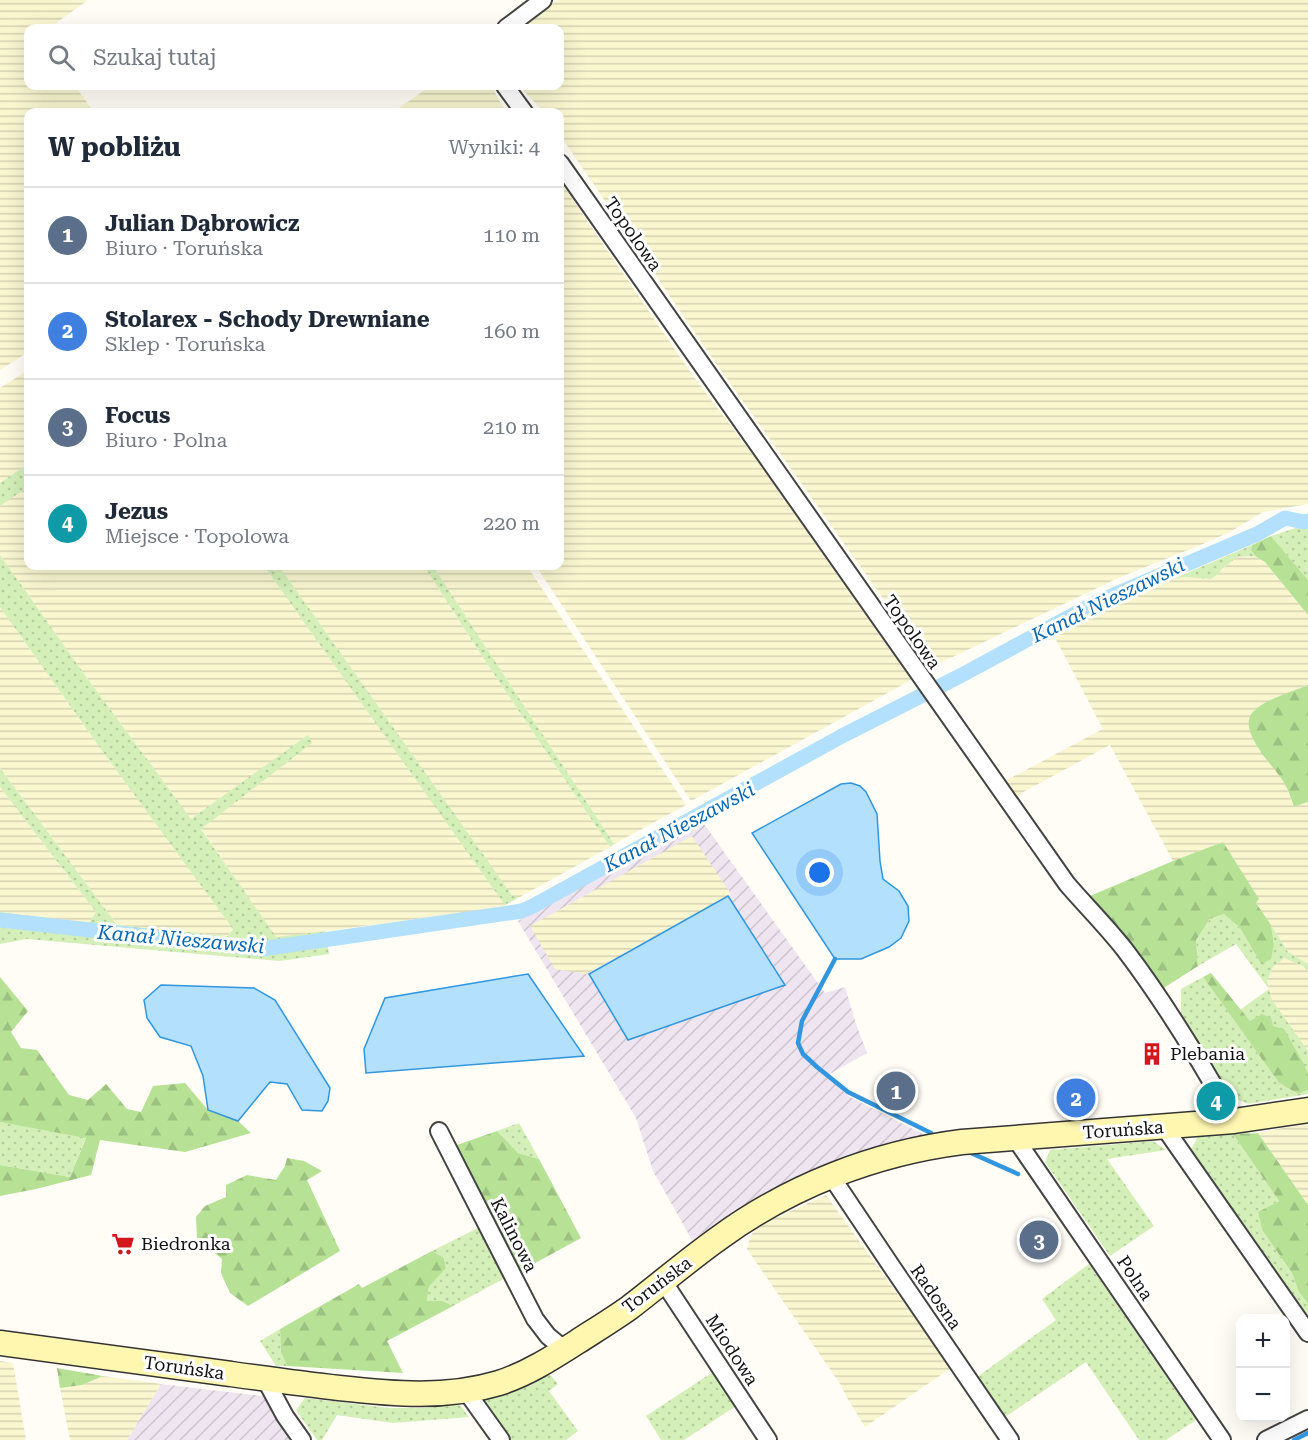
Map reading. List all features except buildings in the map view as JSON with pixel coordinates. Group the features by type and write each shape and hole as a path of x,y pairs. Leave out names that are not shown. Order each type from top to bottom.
{"main road":[{"name":"Toruńska","path":"0,1343 379,1392 427,1394 466,1391 501,1382 565,1350 628,1308 740,1223 780,1200 831,1176 879,1159 927,1147 962,1142 1234,1121 1308,1110"}],"street":[{"path":"511,24 543,0"},
{"path":"508,90 521,108"},
{"name":"Topolowa","path":"564,170 1066,884 1124,948 1158,996 1204,1066 1234,1121"},
{"path":"1164,1126 1308,1333"},
{"name":"Kalinowa","path":"439,1131 535,1319 548,1336 565,1350"},
{"name":"Polna","path":"1015,1138 1222,1440"},
{"name":"Radosna","path":"831,1176 1010,1440"},
{"name":"Miodowa","path":"663,1281 768,1440"},
{"path":"265,1379 285,1416 302,1440"},
{"path":"466,1391 501,1440"},
{"path":"1266,1440 1308,1419"}],"shaded area":[{"path":"0,0 88,0 55,24 24,24 24,90 78,90 91,108 24,108 24,355 0,370"},
{"path":"558,0 1308,0 1308,504 1263,512 1230,532 1118,578 942,662 930,661 924,656 708,352 564,141 564,108 540,108 523,90 564,90 564,24 521,24"},
{"path":"425,90 493,90 504,108 399,108"},
{"path":"564,187 693,376 753,455 911,680 691,801 539,570 564,570"},
{"path":"24,373 24,467 0,483 0,388"},
{"path":"24,490 24,570 267,570 506,905 276,938 201,828 311,743 308,736 191,819 0,555 0,506"},
{"path":"1255,556 1265,562 1308,615 1308,685 1265,703 1253,713 1254,740 1284,782 1294,807 1308,803 1308,964 1288,952 1256,903 1223,842 1173,861 1110,745 1016,796 1005,781 1103,729 1053,634 1173,579 1185,577 1211,579 1237,557"},
{"path":"282,570 427,570 610,847 518,898 511,895"},
{"path":"436,570 530,570 686,805 614,844"},
{"path":"0,607 103,752 233,928 228,936 117,925 0,768"},
{"path":"0,787 96,912 89,923 0,912"},
{"path":"702,821 825,993 845,987 867,1053 826,1076 850,1097 925,1135 847,1155 789,1180 737,1209 692,1240 653,1171 636,1118 518,921"},
{"path":"692,836 731,894 586,974 555,969 530,926"},
{"path":"1284,958 1303,966 1308,971 1308,1051 1272,1000 1267,981 1273,967"},
{"path":"1308,1123 1308,1205 1258,1133"},
{"path":"826,1195 951,1368 865,1427 841,1385 747,1249 751,1235 757,1228"},
{"path":"0,1361 13,1363 26,1440 0,1440"},
{"path":"103,1376 161,1384 127,1440 70,1440 60,1388 82,1385"},
{"path":"161,1384 263,1396 292,1440 127,1440"}],"green space":[{"path":"24,467 24,490 0,506 0,483"},
{"path":"1308,524 1308,580 1271,536"},
{"path":"1271,536 1308,580 1308,615 1265,562 1255,556 1251,550 1252,545"},
{"path":"1252,545 1251,550 1255,556 1237,557 1211,579 1185,577 1173,579"},
{"path":"0,555 191,819 308,735 312,743 201,829 276,937 325,931 329,954 280,961 27,939 0,944 0,912 89,923 96,912 0,787 0,768 117,925 228,936 233,929 0,607"},
{"path":"267,570 282,570 511,894 518,898 505,905"},
{"path":"427,570 436,570 614,844 610,847"},
{"path":"1308,685 1308,803 1294,807 1283,781 1252,738 1249,719 1253,712 1264,703"},
{"path":"1223,842 1259,899 1256,903 1271,925 1274,944 1271,959 1261,964 1240,928 1224,914 1210,919 1196,940 1198,966 1162,989 1085,898"},
{"path":"1224,914 1240,928 1261,964 1274,944 1271,925 1288,952 1308,964 1308,971 1303,966 1284,958 1273,967 1267,981 1272,1000 1308,1051 1308,1075 1305,1066 1250,1021 1240,1010 1269,989 1236,944 1198,966 1196,940 1210,919"},
{"path":"1211,973 1250,1021 1262,1014 1271,1018 1273,1026 1284,1029 1305,1066 1308,1075 1308,1090 1298,1094 1279,1083 1203,977"},
{"path":"0,977 28,1011 11,1032 21,1048 37,1050 69,1095 88,1100 106,1084 127,1109 141,1112 153,1086 185,1083 208,1110 238,1121 251,1133 185,1152 100,1140 91,1175 0,1196 0,1165 70,1177 86,1138 0,1122"},
{"path":"1203,977 1279,1083 1298,1094 1308,1090 1308,1094 1248,1104 1227,1095 1181,1015 1181,989"},
{"path":"0,1122 86,1137 70,1177 0,1165"},
{"path":"519,1123 539,1159 518,1153 497,1131"},
{"path":"497,1131 518,1153 539,1159 581,1238 517,1273 454,1146"},
{"path":"1258,1133 1308,1205 1308,1304 1299,1292 1292,1273 1262,1230 1258,1212 1279,1201 1233,1134"},
{"path":"1233,1134 1279,1201 1258,1212 1262,1230 1292,1273 1299,1292 1308,1304 1308,1320 1190,1151 1198,1137"},
{"path":"1153,1141 1166,1150 1107,1159 1154,1226 1110,1256 1045,1162 1050,1150"},
{"path":"287,1158 304,1161 322,1171 307,1180 340,1251 248,1306 230,1293 221,1273 222,1259 197,1238 196,1217 205,1206 226,1197 226,1185 247,1175 276,1180"},
{"path":"478,1228 505,1278 453,1306 442,1301 427,1302 429,1287 446,1268 444,1258 432,1251"},
{"path":"432,1251 444,1258 446,1268 429,1287 427,1301 442,1301 453,1306 387,1341 403,1373 287,1366 281,1352 280,1329 359,1284 362,1288"},
{"path":"1089,1264 1196,1420 1166,1440 1139,1440 1086,1362 1005,1417 977,1377 1056,1320 1042,1299"},
{"path":"280,1329 281,1352 287,1366 276,1366 260,1341"},
{"path":"57,1368 103,1376 82,1385 60,1388"},
{"path":"548,1372 558,1384 549,1391 578,1431 566,1440 511,1440 481,1400"},
{"path":"713,1372 736,1406 684,1440 661,1440 646,1416"},
{"path":"305,1398 389,1408 423,1408 459,1404 469,1417 393,1423 337,1415 322,1440 317,1440 296,1410"}],"water":[{"path":"851,783 860,786 866,792 877,814 883,879 899,891 908,906 909,921 901,938 889,947 861,959 835,959 752,833 841,784"},
{"path":"728,896 785,985 628,1040 589,974"},
{"path":"528,974 584,1056 366,1073 364,1049 385,998"},
{"path":"161,985 254,988 275,1000 330,1088 328,1101 322,1111 302,1110 287,1084 270,1082 238,1121 208,1110 203,1076 191,1046 160,1037 147,1018 144,1000"}],"waterway":[{"name":"Kanał Nieszawski","path":"0,920 262,949 522,911 842,736 960,676 1093,604 1257,534 1285,518 1308,521"},
{"path":"835,959 802,1021 798,1043 803,1054 848,1092 931,1133"},
{"path":"971,1153 1018,1174"},
{"path":"1294,1440 1308,1433"}],"place":[{"name":"Plebania","path":"1152,1054"},
{"name":"Julian Dąbrowicz","path":"896,1091"},
{"name":"Stolarex - Schody Drewniane","path":"1076,1098"},
{"name":"Jezus","path":"1216,1101"},
{"name":"Focus","path":"1039,1240"},
{"name":"Biedronka","path":"123,1244"}]}
